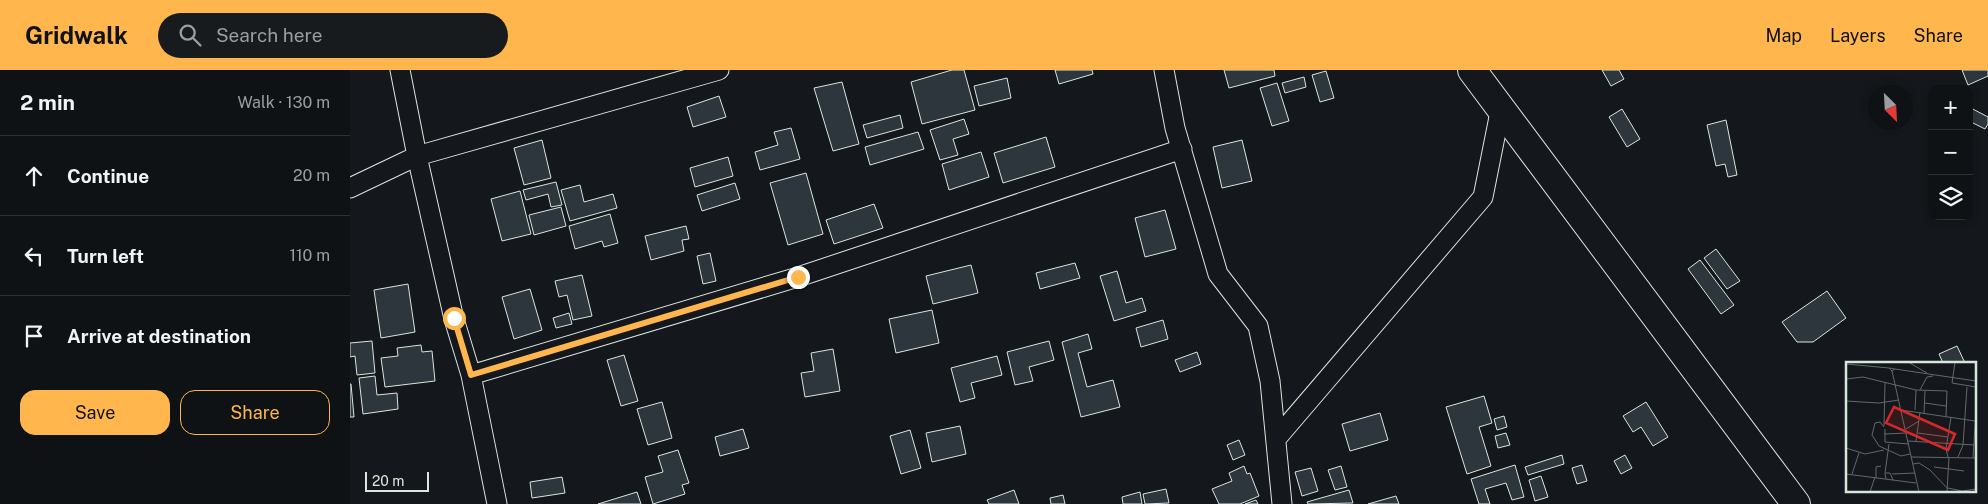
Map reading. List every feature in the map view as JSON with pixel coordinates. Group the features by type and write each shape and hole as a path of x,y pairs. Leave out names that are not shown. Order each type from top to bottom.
{"main road":[{"path":"1472,70 1795,504"}],"street":[{"path":"400,70 454,318 471,375 497,504"},
{"path":"350,188 418,156 719,70"},
{"path":"1164,70 1175,128 1218,274 1258,326 1270,381 1282,504"},
{"path":"1276,439 1483,197 1500,107"},
{"path":"471,375 798,277 1182,149"}],"building":[{"path":"952,70 964,70 975,110 922,124 911,82"},
{"path":"1055,70 1092,70 1093,74 1059,84"},
{"path":"1224,70 1274,70 1275,76 1229,88"},
{"path":"1602,70 1619,70 1624,79 1611,86"},
{"path":"1962,70 1988,70 1988,76 1968,85"},
{"path":"1326,71 1334,98 1320,102 1312,75"},
{"path":"1304,77 1306,87 1285,93 1282,83"},
{"path":"1007,78 1011,98 979,106 974,86"},
{"path":"842,82 859,144 833,151 814,88"},
{"path":"1277,83 1289,121 1272,126 1260,88"},
{"path":"719,96 726,117 693,127 687,107"},
{"path":"1622,109 1640,139 1627,147 1609,117"},
{"path":"1973,109 1988,117 1988,124 1985,129 1973,123"},
{"path":"900,115 903,128 867,138 863,125"},
{"path":"964,119 969,134 953,139 958,155 940,160 930,130"},
{"path":"1726,120 1737,175 1728,177 1725,164 1716,166 1707,125"},
{"path":"791,128 800,159 760,170 755,152 778,145 774,132"},
{"path":"918,132 924,149 870,165 865,147"},
{"path":"1046,137 1055,167 1003,183 994,153"},
{"path":"542,140 551,178 524,185 514,148"},
{"path":"1242,140 1252,181 1222,188 1213,147"},
{"path":"981,152 989,177 949,190 942,164"},
{"path":"728,157 733,176 695,187 690,168"},
{"path":"806,173 823,234 788,245 770,183"},
{"path":"556,182 562,205 551,207 548,194 526,200 523,190"},
{"path":"735,183 740,199 702,211 697,195"},
{"path":"580,185 584,202 613,194 617,208 570,221 561,190"},
{"path":"520,191 531,234 502,241 491,199"},
{"path":"874,204 883,228 834,244 826,220"},
{"path":"561,207 566,226 534,235 529,215"},
{"path":"1165,210 1176,249 1145,257 1135,218"},
{"path":"610,214 618,243 604,247 602,241 575,249 569,226"},
{"path":"686,226 689,239 682,240 684,251 651,260 645,236"},
{"path":"1716,249 1740,281 1727,289 1704,258"},
{"path":"710,253 716,281 703,284 697,256"},
{"path":"1700,260 1734,305 1721,314 1688,269"},
{"path":"1075,263 1080,278 1040,289 1036,273"},
{"path":"971,265 978,293 933,304 926,276"},
{"path":"1117,271 1126,303 1142,298 1146,311 1114,321 1100,276"},
{"path":"582,275 592,316 573,320 567,295 559,297 555,281"},
{"path":"408,284 415,332 381,338 374,290"},
{"path":"530,289 542,330 514,339 502,297"},
{"path":"1827,291 1846,318 1813,342 1797,342 1782,322"},
{"path":"932,310 939,343 896,353 889,319"},
{"path":"569,313 572,324 556,328 553,318"},
{"path":"1163,320 1168,339 1141,347 1136,328"},
{"path":"1088,334 1092,349 1078,353 1087,387 1113,380 1120,407 1081,417 1062,342"},
{"path":"372,341 375,373 357,375 355,356 350,357 350,343"},
{"path":"1049,341 1054,360 1029,367 1033,381 1015,385 1007,352"},
{"path":"421,345 422,352 432,351 435,381 385,387 381,358 398,356 397,348"},
{"path":"1957,346 1965,362 1943,362 1939,354"},
{"path":"833,349 840,391 805,397 801,373 814,371 811,353"},
{"path":"1197,352 1201,364 1180,372 1175,360"},
{"path":"624,355 638,401 621,406 607,360"},
{"path":"997,356 1002,375 971,383 975,398 960,402 951,368"},
{"path":"375,376 377,395 397,393 398,409 363,414 359,378"},
{"path":"351,384 354,417 350,417"},
{"path":"1484,396 1492,423 1479,427 1491,466 1467,474 1446,407"},
{"path":"662,402 672,438 648,445 637,409"},
{"path":"1646,402 1668,437 1653,446 1641,427 1633,432 1623,416"},
{"path":"1380,413 1388,440 1350,451 1342,424"},
{"path":"1504,416 1507,427 1497,430 1494,419"},
{"path":"960,426 966,454 932,462 926,433"},
{"path":"743,429 749,448 720,456 715,437"},
{"path":"910,430 921,468 901,474 890,436"},
{"path":"1506,433 1510,445 1498,448 1495,436"},
{"path":"1239,440 1245,455 1233,460 1227,445"},
{"path":"678,450 689,483 682,485 685,494 653,504 645,477 663,472 658,456"},
{"path":"1562,455 1564,464 1528,475 1525,467"},
{"path":"1625,455 1632,468 1621,474 1614,461"},
{"path":"1515,465 1524,497 1512,500 1506,483 1485,489 1490,504 1479,504 1471,479"},
{"path":"1582,465 1587,481 1577,484 1572,468"},
{"path":"1244,466 1247,474 1250,473 1259,496 1240,504 1219,504 1212,489 1232,481 1229,473"},
{"path":"1341,466 1347,487 1335,490 1328,470"},
{"path":"1311,468 1318,491 1302,496 1295,472"},
{"path":"1541,476 1548,497 1535,501 1529,480"},
{"path":"562,477 565,493 532,498 530,482"},
{"path":"1166,489 1169,503 1145,504 1143,494"},
{"path":"1014,490 1019,504 989,504 987,500"},
{"path":"1349,490 1353,503 1308,504 1307,502"},
{"path":"637,492 641,504 598,504"},
{"path":"1140,492 1142,504 1123,504 1122,497"},
{"path":"1063,495 1065,504 1051,504 1050,498"},
{"path":"1396,496 1399,504 1368,504"},
{"path":"1256,500 1258,504 1245,504"}],"route":[{"path":"454,318 471,375 798,277"}]}
